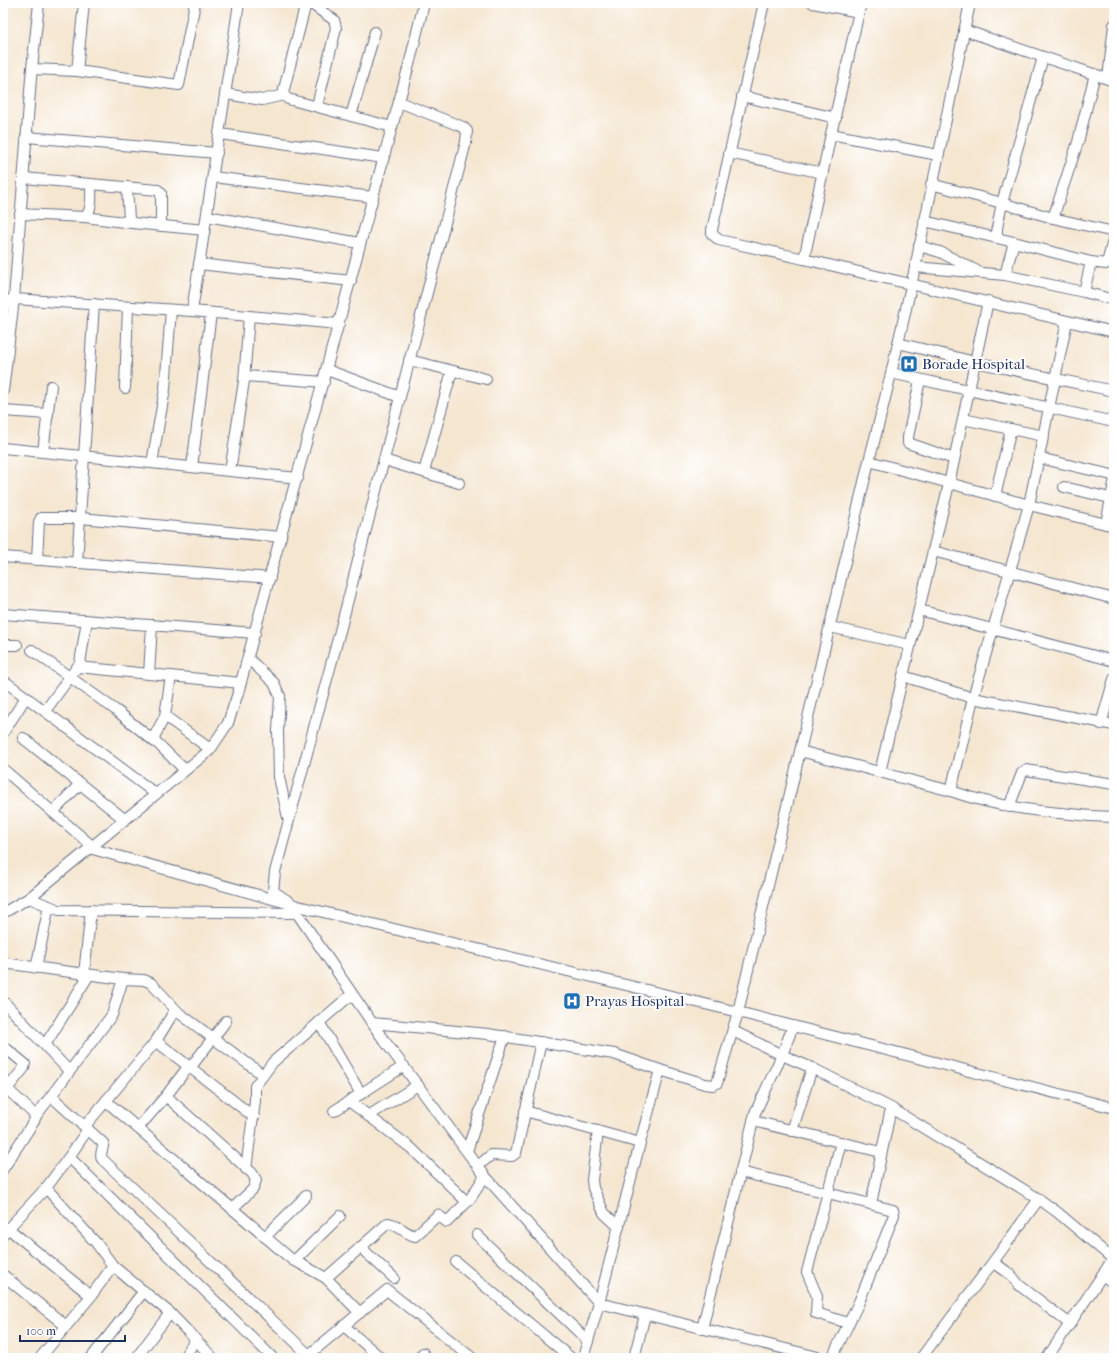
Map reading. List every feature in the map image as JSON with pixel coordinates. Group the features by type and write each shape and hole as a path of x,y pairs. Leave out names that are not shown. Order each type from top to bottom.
{"street":[{"path":"3,391 14,299 26,137 39,3"},
{"path":"77,71 84,3"},
{"path":"32,69 77,71 179,85 195,3"},
{"path":"192,311 239,3"},
{"path":"284,95 284,88 306,3"},
{"path":"310,3 334,20 336,28 317,106"},
{"path":"3,913 29,898 210,749 228,722 241,683 298,478 372,197 399,102 424,3"},
{"path":"764,3 729,152 712,234 719,240 988,301 1114,332"},
{"path":"804,259 860,8 813,3"},
{"path":"372,1023 505,1036 614,1054 705,1084 712,1085 717,1083 734,1031 869,461 892,373 970,3"},
{"path":"964,30 1111,80 1114,26"},
{"path":"351,116 375,32"},
{"path":"997,238 997,228 1002,203 1043,57"},
{"path":"1053,218 1078,142 1095,74"},
{"path":"226,94 262,100 284,95 288,98 392,127"},
{"path":"742,96 836,118"},
{"path":"399,102 463,127 467,131 466,142 338,638 274,872 274,891 296,909 372,1023 485,1176 599,1303 822,1358"},
{"path":"220,134 383,158"},
{"path":"831,134 938,155"},
{"path":"26,137 217,153"},
{"path":"729,152 823,173"},
{"path":"213,177 372,197"},
{"path":"23,178 160,191 161,226"},
{"path":"85,217 89,212 91,184"},
{"path":"932,184 1053,218 1114,232"},
{"path":"127,187 129,219 132,223"},
{"path":"20,214 85,217 205,230"},
{"path":"207,216 360,243"},
{"path":"924,221 1092,262 1106,264 1114,237"},
{"path":"1005,275 1014,242"},
{"path":"919,246 940,252 980,273"},
{"path":"1084,292 1092,262"},
{"path":"199,264 350,281"},
{"path":"915,267 1005,275 1114,300"},
{"path":"3,302 14,299 94,304 339,324"},
{"path":"880,772 949,484 988,301"},
{"path":"77,563 94,304"},
{"path":"125,388 128,307"},
{"path":"152,463 165,389 171,310"},
{"path":"192,467 211,313"},
{"path":"230,471 245,376 249,316"},
{"path":"951,791 973,698 1029,505 1067,321"},
{"path":"898,343 975,362 1114,391"},
{"path":"409,360 486,379"},
{"path":"327,370 400,397"},
{"path":"424,472 452,371"},
{"path":"892,373 1114,422"},
{"path":"245,376 324,382"},
{"path":"920,380 908,443 954,458"},
{"path":"43,452 51,386"},
{"path":"3,411 48,414"},
{"path":"963,419 1044,436"},
{"path":"995,496 1011,429"},
{"path":"3,448 298,478"},
{"path":"1039,458 1112,475 1114,478"},
{"path":"384,460 459,483"},
{"path":"869,461 949,484 1110,525 1114,483"},
{"path":"1064,487 1113,499"},
{"path":"37,560 39,522 41,518 80,518 281,537"},
{"path":"932,551 1114,599"},
{"path":"3,557 270,578"},
{"path":"919,610 1114,661"},
{"path":"3,614 254,633"},
{"path":"46,711 71,678 82,660 87,620"},
{"path":"149,674 152,625"},
{"path":"830,626 910,644"},
{"path":"3,645 17,645"},
{"path":"32,650 117,711 155,742 185,770"},
{"path":"248,658 274,683 280,696 278,731 279,777 289,821"},
{"path":"78,667 241,683"},
{"path":"155,742 155,735 165,716 171,676"},
{"path":"903,676 973,698 1114,726"},
{"path":"1101,724 1114,679"},
{"path":"3,680 156,794"},
{"path":"3,733 26,697"},
{"path":"165,716 210,749"},
{"path":"23,738 124,819"},
{"path":"800,751 1009,807 1038,812 1114,817"},
{"path":"3,769 53,812 90,847 296,909 738,1012 1114,1108"},
{"path":"1009,807 1022,773 1026,770 1114,784"},
{"path":"53,812 80,784"},
{"path":"29,898 59,910 296,909"},
{"path":"36,968 48,906"},
{"path":"45,1045 86,974 90,910"},
{"path":"3,963 148,981 175,1010 263,1075"},
{"path":"3,1169 36,1116 112,1015 123,979"},
{"path":"246,1169 254,1116 255,1086 273,1062 352,994"},
{"path":"3,1001 70,1071"},
{"path":"91,1296 6,1231 46,1188 69,1158 87,1128 106,1101 156,1041 175,1010"},
{"path":"138,1128 166,1096 226,1021"},
{"path":"319,1022 361,1094"},
{"path":"702,1329 755,1113 782,1055 793,1026"},
{"path":"734,1031 812,1068 890,1108 1039,1199 1114,1257 1047,1358"},
{"path":"467,1151 505,1036"},
{"path":"156,1041 254,1116"},
{"path":"478,1166 491,1155 515,1155 541,1042"},
{"path":"3,1046 25,1064 24,1068 5,1087 36,1116"},
{"path":"334,1111 404,1066"},
{"path":"792,1131 812,1068"},
{"path":"583,1358 599,1303 660,1070"},
{"path":"368,1116 418,1085"},
{"path":"51,1096 103,1143 101,1154 102,1159 307,1356 387,1290 472,1358"},
{"path":"166,1096 252,1173 256,1180 253,1189 232,1209"},
{"path":"106,1101 294,1261 326,1278 360,1313"},
{"path":"349,1101 411,1148 467,1202"},
{"path":"871,1204 890,1108"},
{"path":"525,1111 640,1143"},
{"path":"753,1121 881,1152"},
{"path":"598,1131 592,1180 593,1188 606,1216 619,1227"},
{"path":"841,1142 807,1275 817,1296 816,1313 848,1323"},
{"path":"3,1150 11,1157"},
{"path":"69,1158 273,1358"},
{"path":"740,1172 893,1210 894,1215 859,1302 832,1358"},
{"path":"326,1278 388,1223 394,1224 405,1232 415,1236 438,1216 447,1222 473,1196 485,1176"},
{"path":"46,1188 97,1244 113,1266 170,1313 213,1358"},
{"path":"265,1237 306,1196"},
{"path":"921,1358 1039,1199"},
{"path":"294,1261 340,1216"},
{"path":"477,1235 588,1341"},
{"path":"360,1247 394,1278"},
{"path":"456,1262 572,1358"},
{"path":"993,1262 1010,1274 1018,1285 1070,1324"},
{"path":"40,1358 91,1296 113,1266"},
{"path":"3,1275 66,1326"},
{"path":"1102,1275 1114,1282"},
{"path":"91,1358 144,1291"},
{"path":"136,1358 170,1313"},
{"path":"634,1358 645,1314"},
{"path":"344,1326 375,1356"},
{"path":"183,1358 196,1340"}],"place":[{"name":"Borade Hospital","path":"909,364"},
{"name":"Prayas Hospital","path":"572,1001"}]}
